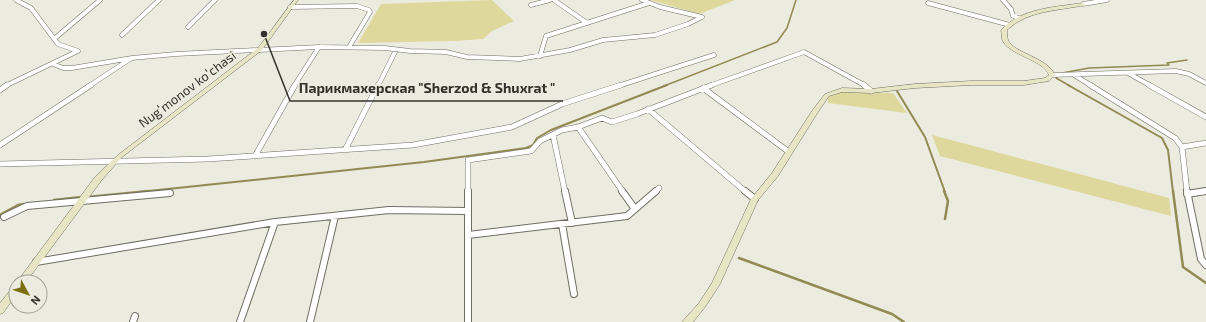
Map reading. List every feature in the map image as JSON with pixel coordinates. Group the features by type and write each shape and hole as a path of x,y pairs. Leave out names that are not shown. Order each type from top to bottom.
{"street":[{"path":"1,87 78,51 58,44 30,8 16,0"},
{"path":"54,39 100,0"},
{"path":"122,35 159,0"},
{"path":"188,27 215,0"},
{"name":"Nugʻmonov koʻchasi","path":"28,274 88,192 113,162 260,49 296,0"},
{"path":"531,6 550,0"},
{"path":"554,0 587,23"},
{"path":"52,64 63,68 72,68 132,58 260,49 319,47 446,52 467,57 520,59 570,50 603,40 655,35 702,18 642,0"},
{"path":"1003,0 1011,9 1014,16 1019,18"},
{"path":"1055,76 1046,66 1015,50 1008,44 1003,31 1019,18 1031,14 1080,2 1107,0"},
{"path":"926,2 1010,25"},
{"path":"926,2 932,9"},
{"path":"540,56 546,36 650,3"},
{"path":"290,8 357,6 369,10 370,12 349,47"},
{"path":"255,156 289,94 319,47"},
{"path":"345,150 396,50"},
{"path":"468,322 468,160 531,151 540,141 562,130 578,128 602,118 612,122 804,52 866,86 871,91"},
{"path":"0,164 113,162 255,156 413,145 512,127 562,104 714,55"},
{"path":"0,145 132,58"},
{"path":"687,322 702,305 716,284 755,200 775,174 818,106 827,95 842,90 871,91 915,86 1029,82 1047,80 1055,76 1127,72 1180,71 1206,83"},
{"path":"1127,72 1206,117"},
{"path":"1074,75 1175,138 1182,147 1187,194 1206,265"},
{"path":"703,88 790,152"},
{"path":"648,109 755,200"},
{"path":"578,128 635,209"},
{"path":"553,135 572,223"},
{"path":"1182,147 1206,143"},
{"path":"468,234 627,216 659,188"},
{"path":"1187,194 1206,191"},
{"path":"4,217 20,208 27,206 170,193"},
{"path":"36,262 275,222 389,210 468,211"},
{"path":"310,322 335,216"},
{"path":"240,322 275,222"},
{"path":"562,224 574,294"},
{"path":"0,310 8,300"}],"shaded area":[{"path":"492,0 514,21 492,31 483,39 358,43 381,4"},
{"path":"651,0 735,0 699,14"},
{"path":"842,92 893,93 907,113 828,103 828,97"},
{"path":"932,135 1169,198 1171,216 940,156"}],"waterway":[{"path":"664,86 777,42 787,28 796,0"},
{"path":"1062,73 1089,68 1169,65 1167,63 1187,60"},
{"path":"1058,75 1056,78 1070,86"},
{"path":"141,192 424,162 526,148 533,145 537,138 551,130 667,85"},
{"path":"1068,85 1162,138 1168,150 1173,192"},
{"path":"897,91 925,137 945,192"},
{"path":"141,192 149,191"},
{"path":"944,191 948,201 945,219"},
{"path":"1173,191 1183,267 1206,283"},
{"path":"88,197 141,192"},
{"path":"54,200 82,197"},
{"path":"0,215 18,205 24,204"},
{"path":"739,258 892,314 904,322"}],"place":[{"name":"Парикмахерская \"Sherzod & Shuxrat \"","path":"264,34"}]}
